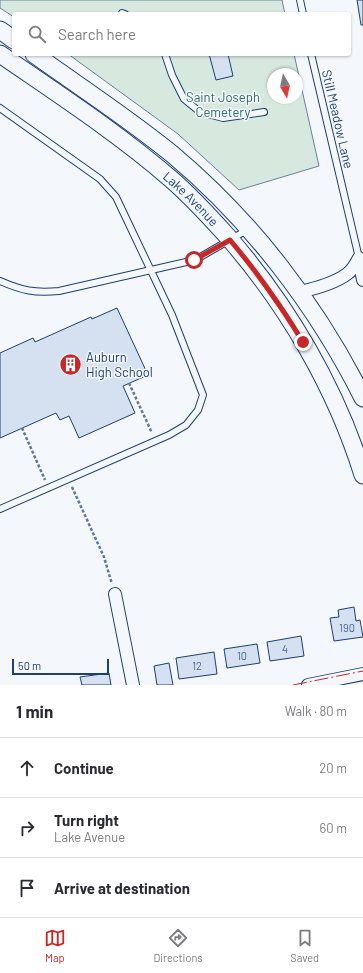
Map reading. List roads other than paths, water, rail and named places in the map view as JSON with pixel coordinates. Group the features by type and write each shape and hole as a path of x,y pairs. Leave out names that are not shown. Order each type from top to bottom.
{"main road":[{"path":"0,30 12,39"},
{"name":"Lake Avenue","path":"0,54 108,129 156,166 188,194 230,240 259,275 303,342 330,391 361,464"},
{"name":"Lake Avenue","path":"37,56 134,124 172,154 204,183 249,229 275,260 322,325 353,377 363,398"}],"street":[{"path":"359,258 363,280"},
{"path":"299,292 314,288 343,276 353,269 359,258"},
{"path":"115,594 133,685"},
{"path":"308,685 363,674"}],"lane":[{"path":"300,0 303,12"},
{"path":"166,56 172,75 184,99 200,112 223,118 264,112"},
{"name":"Still Meadow Lane","path":"311,56 359,258"},
{"path":"0,108 100,179 116,197 172,315 203,395 198,410 186,425 169,435 0,509"},
{"path":"0,281 17,288 39,293 59,291 194,260 249,229"}],"place":[{"name":"Auburn High School","path":"71,364"}],"park label":[{"name":"Saint Joseph Cemetery","path":"223,104"}]}
